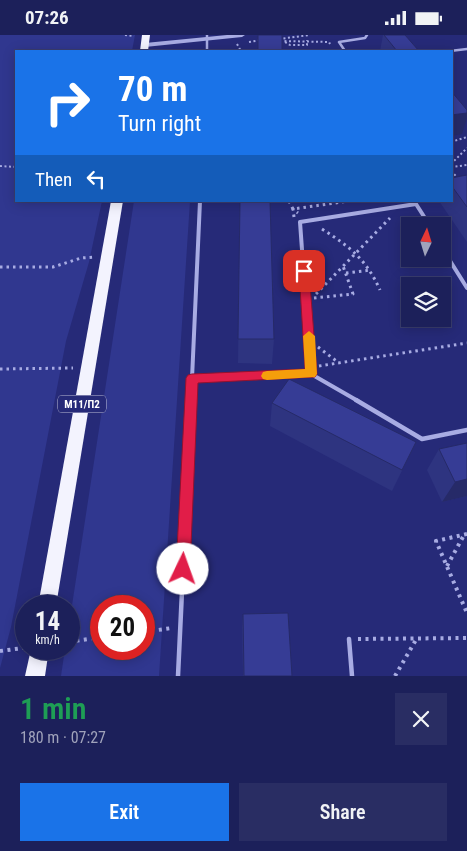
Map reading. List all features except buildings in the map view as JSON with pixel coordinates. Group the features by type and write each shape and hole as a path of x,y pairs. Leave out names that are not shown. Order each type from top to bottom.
{"highway":[{"path":"144,48 146,35"},
{"name":"М11/П2","path":"49,595 117,202"},
{"path":"35,676 38,660"}],"street":[{"path":"144,48 207,36 242,35"}],"lane":[{"path":"344,50 339,41 366,38 367,35"},
{"path":"207,36 207,50"},
{"path":"453,51 467,49"},
{"path":"178,676 200,202"},
{"path":"311,374 300,222 416,204 424,217"},
{"path":"451,262 467,288"},
{"path":"192,378 311,374 422,439 467,429"},
{"path":"349,639 352,676"}],"path":[{"path":"306,35 307,45 290,45 282,41 273,40 306,35 310,35"},
{"path":"246,42 265,40"},
{"path":"307,41 329,42"},
{"path":"233,44 237,43"},
{"path":"453,140 467,137"},
{"path":"453,163 467,148"},
{"path":"453,165 467,165"},
{"path":"0,167 15,167"},
{"path":"453,173 462,182"},
{"path":"290,202 293,209 342,202"},
{"path":"343,266 353,294 312,299 343,266 400,207"},
{"path":"0,267 53,267 81,258 108,255"},
{"path":"346,273 371,270"},
{"path":"309,341 339,363"},
{"path":"311,367 467,343"},
{"path":"0,369 88,367"},
{"path":"447,566 466,534"},
{"path":"466,534 436,541 467,613"},
{"path":"155,630 180,627"},
{"path":"395,676 417,638"},
{"path":"349,639 467,638"},
{"path":"0,651 15,649"}],"shaded area":[{"path":"0,35 135,35 132,50 15,50 15,202 102,202 89,262 66,341 17,595 15,595 11,627 0,668"},
{"path":"134,202 190,202 159,676 61,676 63,660 80,660 80,595 74,595"}],"slow traffic":[{"path":"267,376 311,374 309,336"}],"route":[{"path":"183,569 192,378 311,374 304,271"}]}
